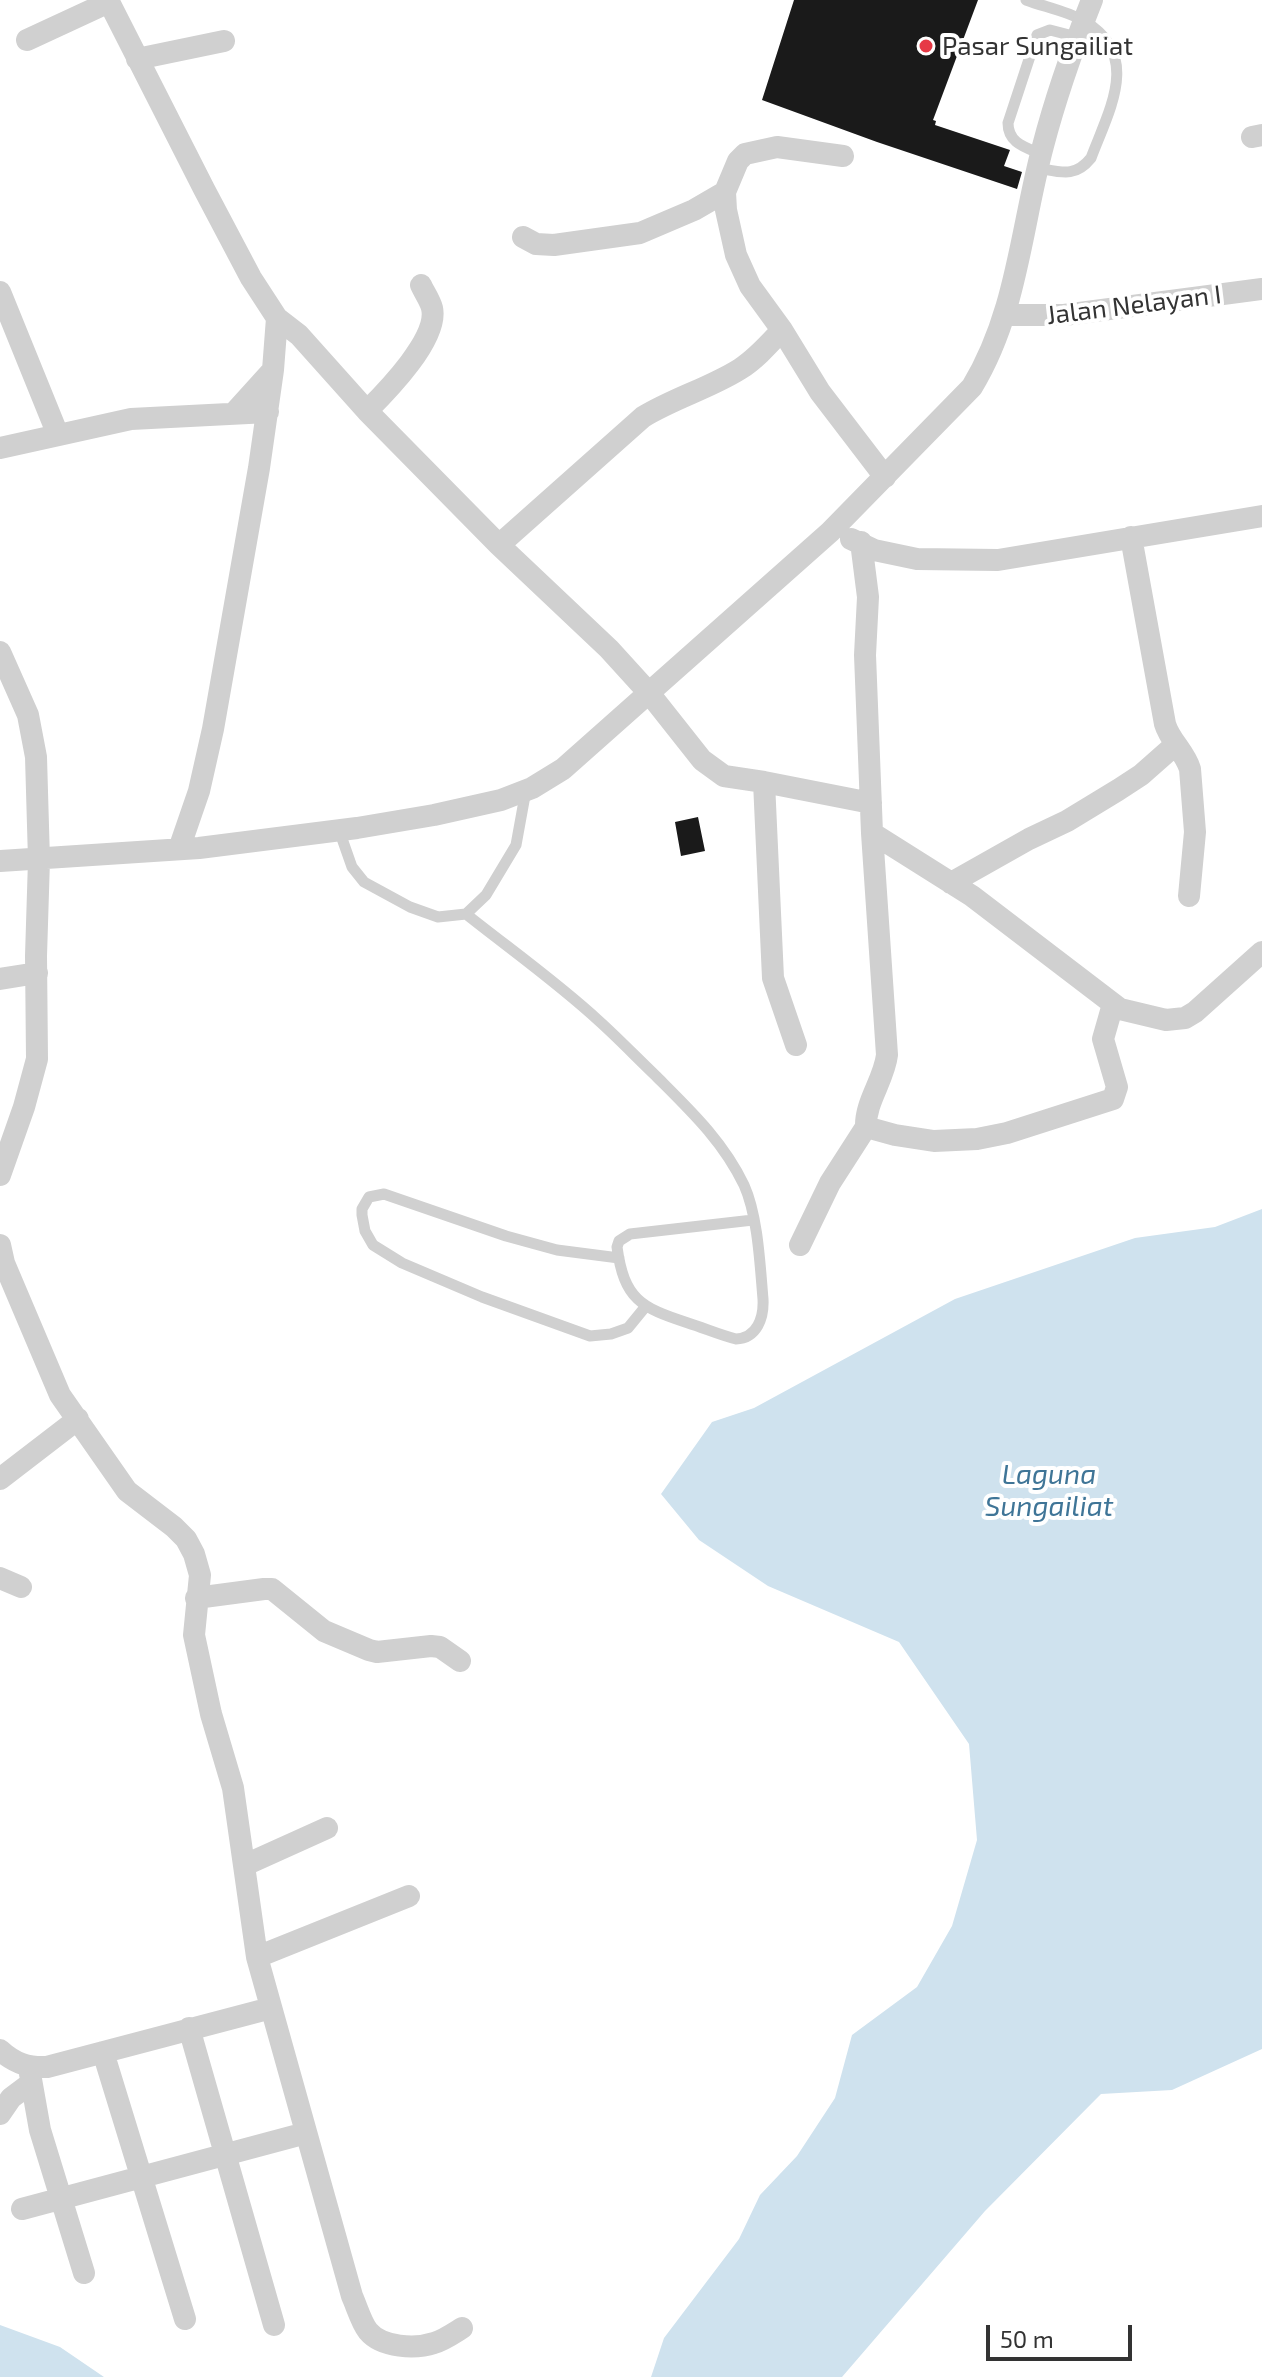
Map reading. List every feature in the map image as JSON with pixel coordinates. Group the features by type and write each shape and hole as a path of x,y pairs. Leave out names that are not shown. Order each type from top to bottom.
{"street":[{"path":"27,40 108,1 251,278 287,326 367,411 499,545 609,649 649,693 702,760 724,776 871,803"},
{"path":"0,861 188,849 434,815 501,800 563,769 830,532 972,387 988,361 1006,315 1039,161 1069,55 1084,19"},
{"path":"137,59 224,41"},
{"path":"843,156 777,147 745,154 738,161 725,192 729,229 736,255 750,286 782,330 820,392 885,477"},
{"path":"523,237 536,244 554,245 640,233 694,210 725,192"},
{"path":"367,411 405,370 427,333 432,306 421,285"},
{"name":"Jalan Nelayan I","path":"1006,315 1039,316 1262,289"},
{"path":"0,292 58,435"},
{"path":"188,849 213,729 273,370 287,326"},
{"path":"499,545 643,417 742,368 782,330"},
{"path":"235,412 273,370"},
{"path":"0,448 131,419 268,412"},
{"path":"830,532 861,542 874,550 917,559 975,561 998,560 1262,516"},
{"path":"1131,537 1165,724 1175,745 1189,763 1195,819 1189,896"},
{"path":"800,1245 830,1183 866,1127 866,1116 882,1077 887,1055 872,833 865,655 868,597 861,542"},
{"path":"0,652 28,715 36,757 39,860 35,1070 0,1175"},
{"path":"951,883 1067,821 1141,775 1175,745"},
{"path":"764,782 773,978 796,1045"},
{"path":"872,833 1029,938 1116,1007 1142,1015 1166,1020 1185,1018 1262,952"},
{"path":"0,979 37,973"},
{"path":"866,1127 934,1141 977,1139 1007,1133 1113,1099 1117,1087 1103,1039 1116,1007"},
{"path":"0,1245 4,1263 60,1395 127,1491 174,1527 186,1539 194,1554 200,1575 194,1635 211,1714 233,1788 257,1957 352,2296 367,2330 377,2339 390,2343 420,2346 437,2342 462,2328"},
{"path":"0,1479 78,1419"},
{"path":"196,1598 272,1589 324,1631 369,1650 440,1647 460,1661"},
{"path":"245,1865 327,1828"},
{"path":"257,1957 409,1896"},
{"path":"0,2114 30,2076 47,2067 271,2008"},
{"path":"189,2028 274,2325"},
{"path":"0,2050 30,2076 40,2130 84,2273"},
{"path":"103,2052 185,2319"},
{"path":"22,2209 306,2133"}],"lane":[{"path":"1026,0 1084,19 1108,40 1116,57 1119,78 1091,158 1083,168 1066,173 1039,161 1011,139 1008,123 1037,35 1084,19"},
{"path":"339,830 352,867 364,882 410,907 438,917 466,914 486,895 516,845 526,790"},
{"path":"466,914 598,1019 706,1125 745,1187 753,1220 763,1304 758,1327 748,1337 729,1337 657,1313 637,1300 623,1281 617,1247 619,1241 630,1234 753,1220"},
{"path":"619,1258 557,1250 531,1243 384,1194 369,1197 362,1209 365,1231 373,1245 402,1263 482,1297 590,1336 628,1328 646,1306"}],"water":[{"name":"Laguna Sungailiat","path":"1262,1209 1262,2049 1172,2090 1101,2094 985,2211 842,2377 651,2377 664,2338 739,2239 760,2195 797,2156 835,2098 852,2035 917,1987 952,1926 977,1840 969,1744 899,1642 768,1586 699,1540 661,1494 712,1422 754,1408 955,1299 1135,1238 1215,1227"},
{"path":"0,2325 60,2347 104,2377 0,2377"}],"building":[{"path":"794,0 978,0 933,120 936,121 935,125 1010,150 1004,166 1022,172 1017,189 762,100"},
{"path":"698,817 705,851 681,856 675,822"}],"place":[{"name":"Pasar Sungailiat","path":"926,46"}]}
